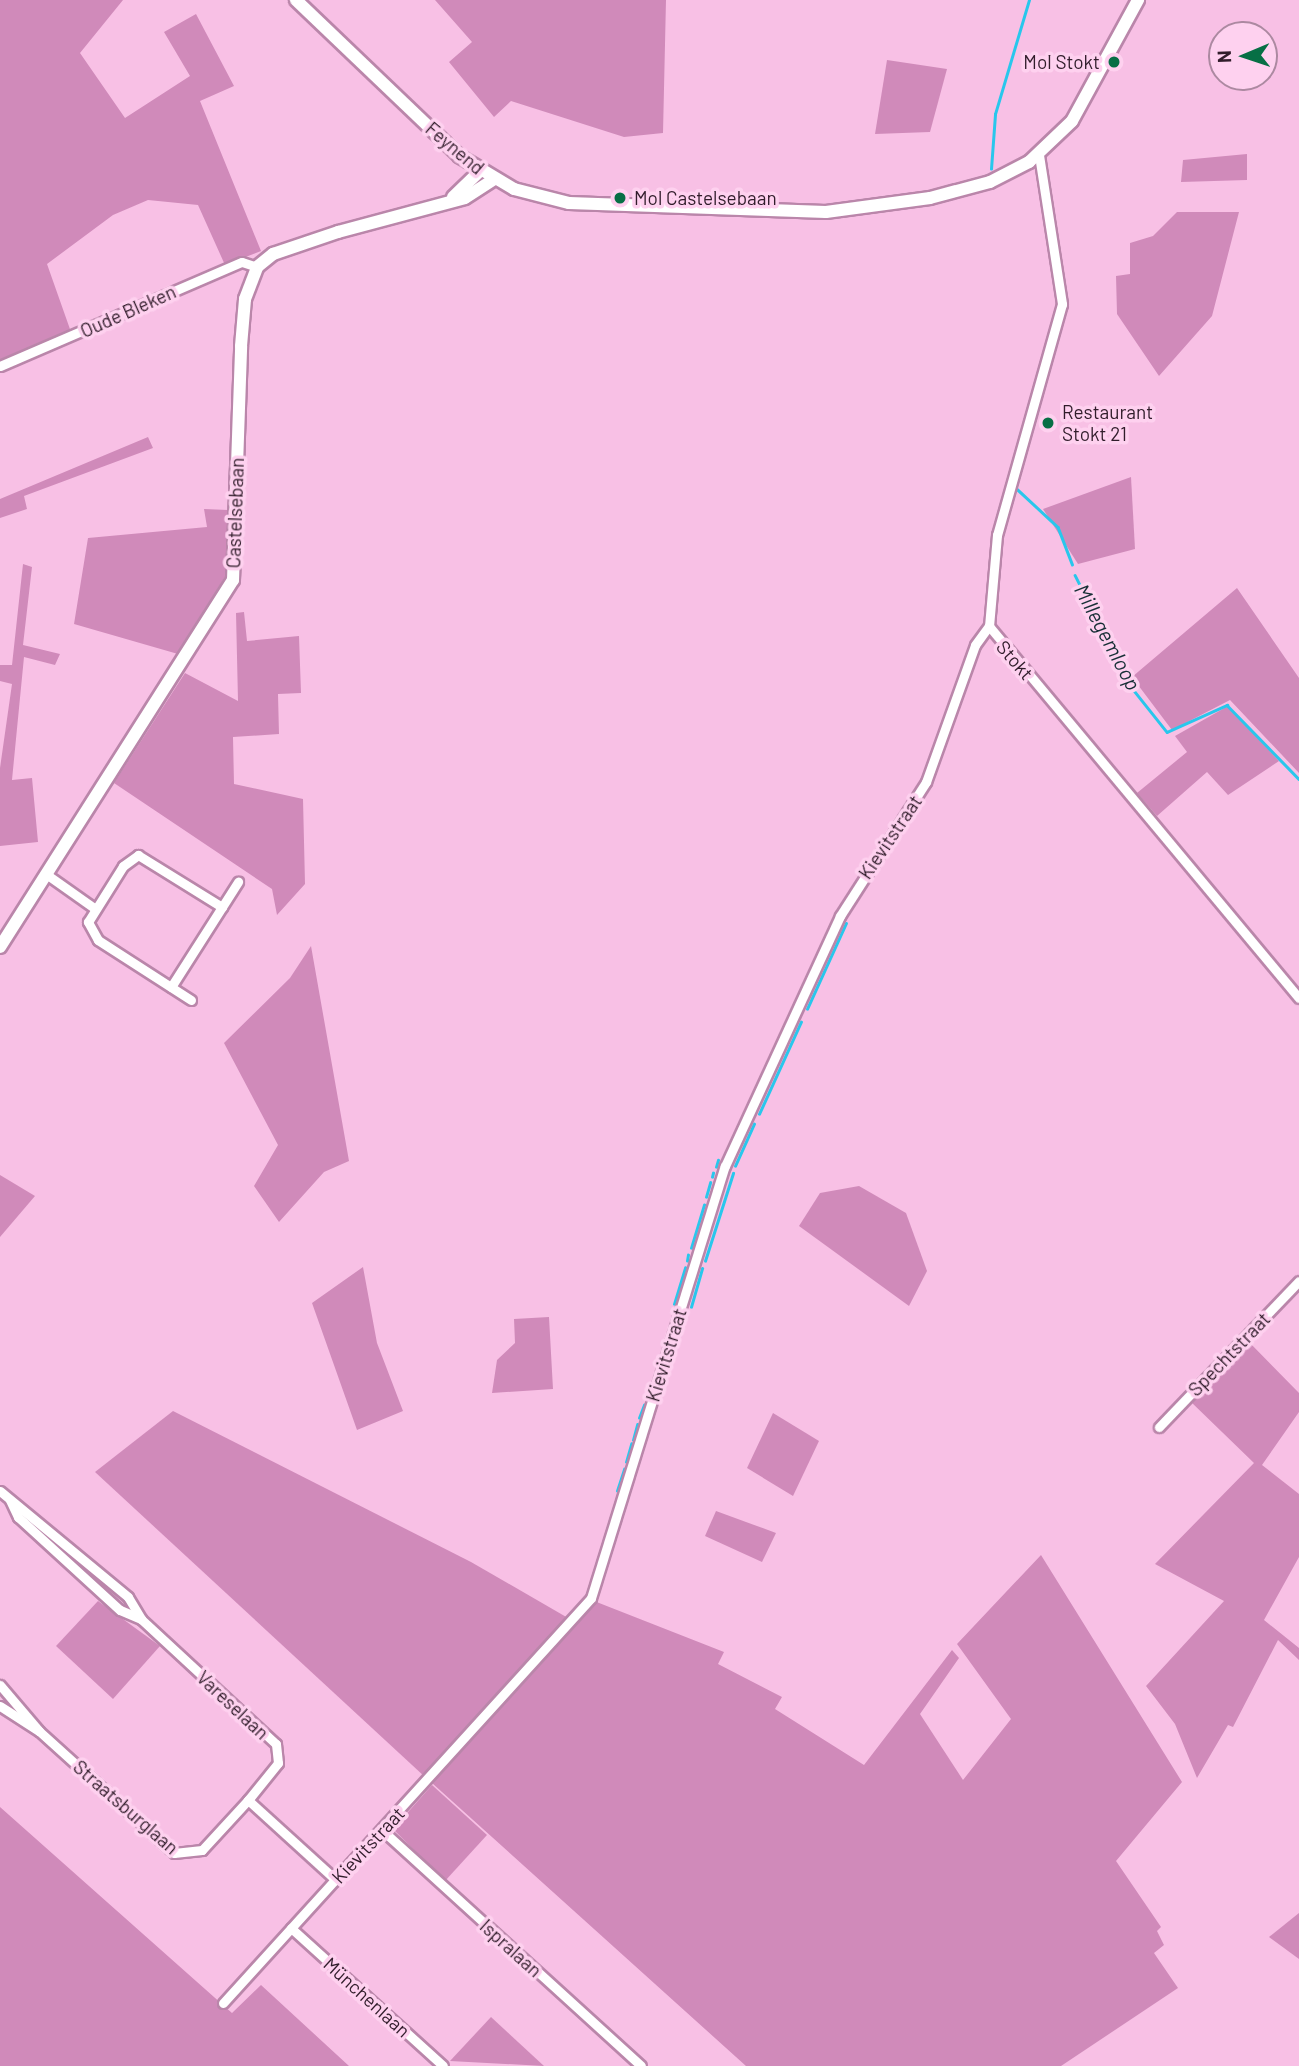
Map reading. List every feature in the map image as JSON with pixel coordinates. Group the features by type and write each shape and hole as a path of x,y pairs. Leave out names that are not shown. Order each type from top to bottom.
{"street":[{"name":"Feynend","path":"296,0 480,171 494,179 569,203 826,212 903,204 990,182 1039,155 1078,113 1138,0"},
{"name":"Stokt","path":"1039,155 1062,304 997,535 989,626 1299,999"},
{"path":"453,197 480,171"},
{"path":"257,267 272,254 453,197 473,194 494,179"},
{"name":"Oude Bleken","path":"0,366 242,262 257,267"},
{"name":"Castelsebaan","path":"0,947 233,580 243,323 257,267"},
{"name":"Kievitstraat","path":"223,2003 591,1598 725,1166 840,916 926,782 975,645 989,626"},
{"path":"191,1000 98,940 88,922 94,908 138,855 222,908"},
{"path":"46,874 94,908"},
{"path":"171,987 238,882"},
{"name":"Spechtstraat","path":"1159,1427 1299,1281"},
{"name":"Vareselaan","path":"0,1491 9,1499 28,1508 128,1597 141,1619 276,1744 278,1763 248,1800"},
{"name":"Vareselaan","path":"9,1499 18,1517 120,1609 141,1619"},
{"name":"Straatsburglaan","path":"0,1685 39,1731 174,1853 202,1850 248,1800"},
{"name":"Straatsburglaan","path":"0,1706 39,1731"},
{"path":"248,1800 335,1880"},
{"name":"Ispralaan","path":"382,1830 640,2066"},
{"name":"Münchenlaan","path":"291,1928 443,2066"}],"shaded area":[{"path":"0,0 123,0 80,53 125,118 190,76 164,32 196,14 234,86 200,101 261,251 225,265 198,205 148,200 113,215 47,264 71,332 0,361"},
{"path":"435,0 666,0 663,133 624,137 511,101 494,117 449,62 472,42"},
{"path":"887,60 947,69 930,132 875,134"},
{"path":"1247,154 1247,180 1181,182 1183,160"},
{"path":"1177,212 1239,212 1212,316 1159,376 1117,314 1116,276 1130,274 1130,243 1153,236"},
{"path":"148,437 153,448 24,496 27,509 0,518 0,499"},
{"path":"1131,477 1135,549 1078,564 1043,509"},
{"path":"204,509 228,510 226,575 178,654 74,624 88,538 207,527"},
{"path":"23,564 32,567 23,645 60,654 55,665 24,657 12,780 32,778 38,842 0,846 0,768 12,684 0,681 0,665 12,665"},
{"path":"1237,588 1299,678 1299,773 1230,700 1172,730 1132,677"},
{"path":"244,612 247,641 299,636 301,693 278,694 279,734 233,737 234,784 303,799 305,884 277,915 272,889 114,783 185,673 238,701 236,613"},
{"path":"1228,706 1279,761 1228,795 1207,772 1157,816 1137,793 1187,752 1175,736"},
{"path":"311,946 349,1161 324,1172 279,1222 254,1186 278,1145 224,1043 290,978"},
{"path":"0,1175 35,1196 0,1237"},
{"path":"859,1186 906,1213 927,1271 909,1306 799,1226 820,1193"},
{"path":"363,1267 377,1343 403,1411 357,1430 312,1303"},
{"path":"549,1317 553,1389 492,1393 497,1360 515,1343 514,1319"},
{"path":"1248,1341 1299,1393 1299,1412 1262,1465 1299,1494 1299,1557 1264,1620 1299,1648 1299,1660 1278,1640 1233,1727 1228,1725 1197,1778 1175,1724 1146,1686 1224,1601 1155,1564 1254,1463 1190,1401"},
{"path":"173,1411 471,1562 568,1618 425,1777 95,1472"},
{"path":"773,1413 819,1441 793,1496 747,1468"},
{"path":"716,1511 776,1533 762,1562 705,1536"},
{"path":"1041,1555 1182,1782 1116,1861 1161,1927 1157,1931 1164,1945 1154,1953 1178,1988 1061,2066 746,2066 432,1783 594,1601 724,1652 718,1664 782,1697 775,1709 864,1765 952,1650 959,1658 920,1714 963,1780 1011,1719 957,1644"},
{"path":"98,1601 160,1646 113,1699 56,1646"},
{"path":"432,1785 487,1835 445,1881 393,1829"},
{"path":"0,1807 232,2013 261,1985 349,2066 0,2066"},
{"path":"1299,1913 1299,1959 1269,1937"},
{"path":"491,2017 544,2066 450,2061"}],"waterway":[{"name":"Millegemloop","path":"991,169 995,114 1029,0"},
{"name":"Millegemloop","path":"1016,488 1058,527 1072,564"},
{"name":"Millegemloop","path":"1075,575 1132,688 1167,732 1227,705 1299,779"},
{"path":"807,1009 846,923"},
{"path":"759,1114 801,1022"},
{"path":"735,1166 754,1124"},
{"path":"716,1167 718,1160"},
{"path":"712,1177 713,1173"},
{"path":"705,1261 733,1173"},
{"path":"706,1197 710,1183"},
{"path":"691,1248 704,1205"},
{"path":"687,1261 688,1255"},
{"path":"674,1304 685,1268"},
{"path":"691,1307 702,1269"},
{"path":"639,1418 644,1405"},
{"path":"633,1440 637,1425"},
{"path":"626,1462 631,1444"},
{"path":"617,1491 624,1469"}],"place":[{"name":"Mol Stokt","path":"1114,62"},
{"name":"Mol Castelsebaan","path":"620,198"},
{"name":"Restaurant Stokt 21","path":"1048,423"}]}
